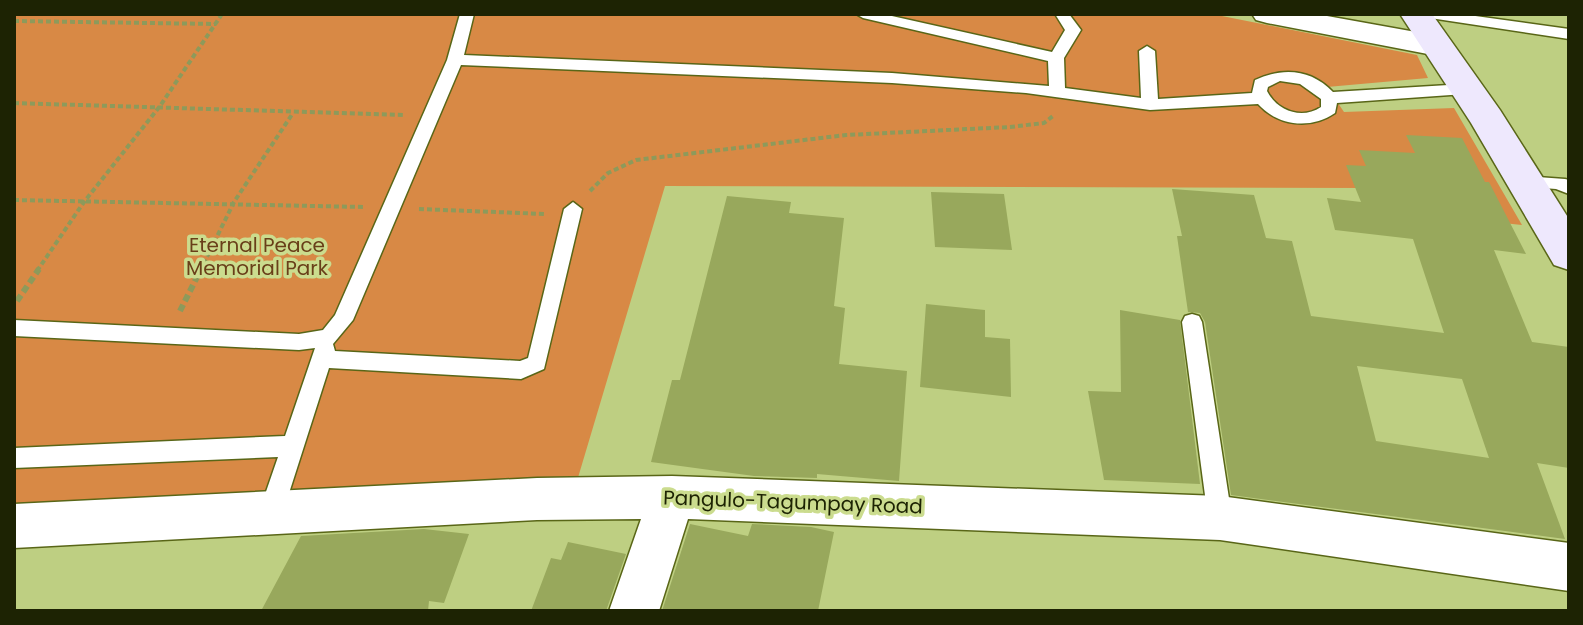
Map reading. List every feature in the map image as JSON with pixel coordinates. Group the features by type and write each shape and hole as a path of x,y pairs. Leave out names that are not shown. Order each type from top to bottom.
{"main road":[{"path":"1427,25 1568,252"}],"street":[{"path":"1267,14 1427,25"},
{"path":"634,611 672,497"},
{"name":"Pangulo-Tagumpay Road","path":"14,526 537,499 672,497 1220,518 1569,567"}],"lane":[{"path":"271,512 329,337 343,320 428,116 455,60 467,14"},
{"path":"863,14 1056,58"},
{"path":"1057,92 1056,58 1073,30 1062,14"},
{"path":"1427,25 1569,34"},
{"path":"1147,51 1150,105"},
{"path":"455,60 892,78 1057,92 1150,105 1262,98 1280,113 1307,119 1327,112 1330,106 1329,98 1313,83 1289,76 1277,76 1261,84 1262,98"},
{"path":"1329,98 1465,89"},
{"path":"1524,182 1559,183 1569,188"},
{"path":"322,359 521,370 537,363 573,209"},
{"path":"1192,322 1220,518"},
{"path":"14,328 299,342 329,337"},
{"path":"14,458 293,446"}],"path":[{"path":"14,305 84,202 160,106 222,14"},
{"path":"14,21 216,24"},
{"path":"14,200 234,202 560,214 573,209 608,173 636,160 846,135 1044,123 1058,111 1057,92"},
{"path":"14,103 428,116"},
{"path":"167,337 234,202 293,113"}],"green space":[{"name":"Eternal Peace Memorial Park","path":"14,14 1212,14 1417,55 1428,78 1327,87 1344,112 1454,108 1522,225 1408,213 1368,188 665,186 574,491 14,508"}],"building":[{"path":"1406,135 1462,138 1526,254 1494,250 1532,342 1569,347 1569,468 1537,463 1565,539 1231,495 1205,322 1200,313 1188,312 1177,236 1182,236 1172,189 1254,195 1266,238 1292,241 1311,316 1444,333 1413,239 1335,230 1327,198 1361,202 1346,165 1366,166 1359,150 1415,153","holes":["1357,366 1462,379 1489,458 1376,441"]},
{"path":"931,192 1004,194 1012,250 935,247"},
{"path":"727,196 791,202 789,213 844,218 834,306 845,308 839,364 907,371 899,481 817,474 817,478 754,476 651,462 672,380 680,380"},
{"path":"926,304 985,310 985,337 1010,339 1011,397 920,387"},
{"path":"1120,310 1180,320 1200,484 1104,480 1088,391 1121,392"},
{"path":"690,524 748,536 752,524 811,527 834,532 818,611 662,611"},
{"path":"424,529 469,534 444,603 429,601 428,611 261,611 301,536"},
{"path":"568,542 626,554 606,611 531,611 551,558 561,560"}]}
